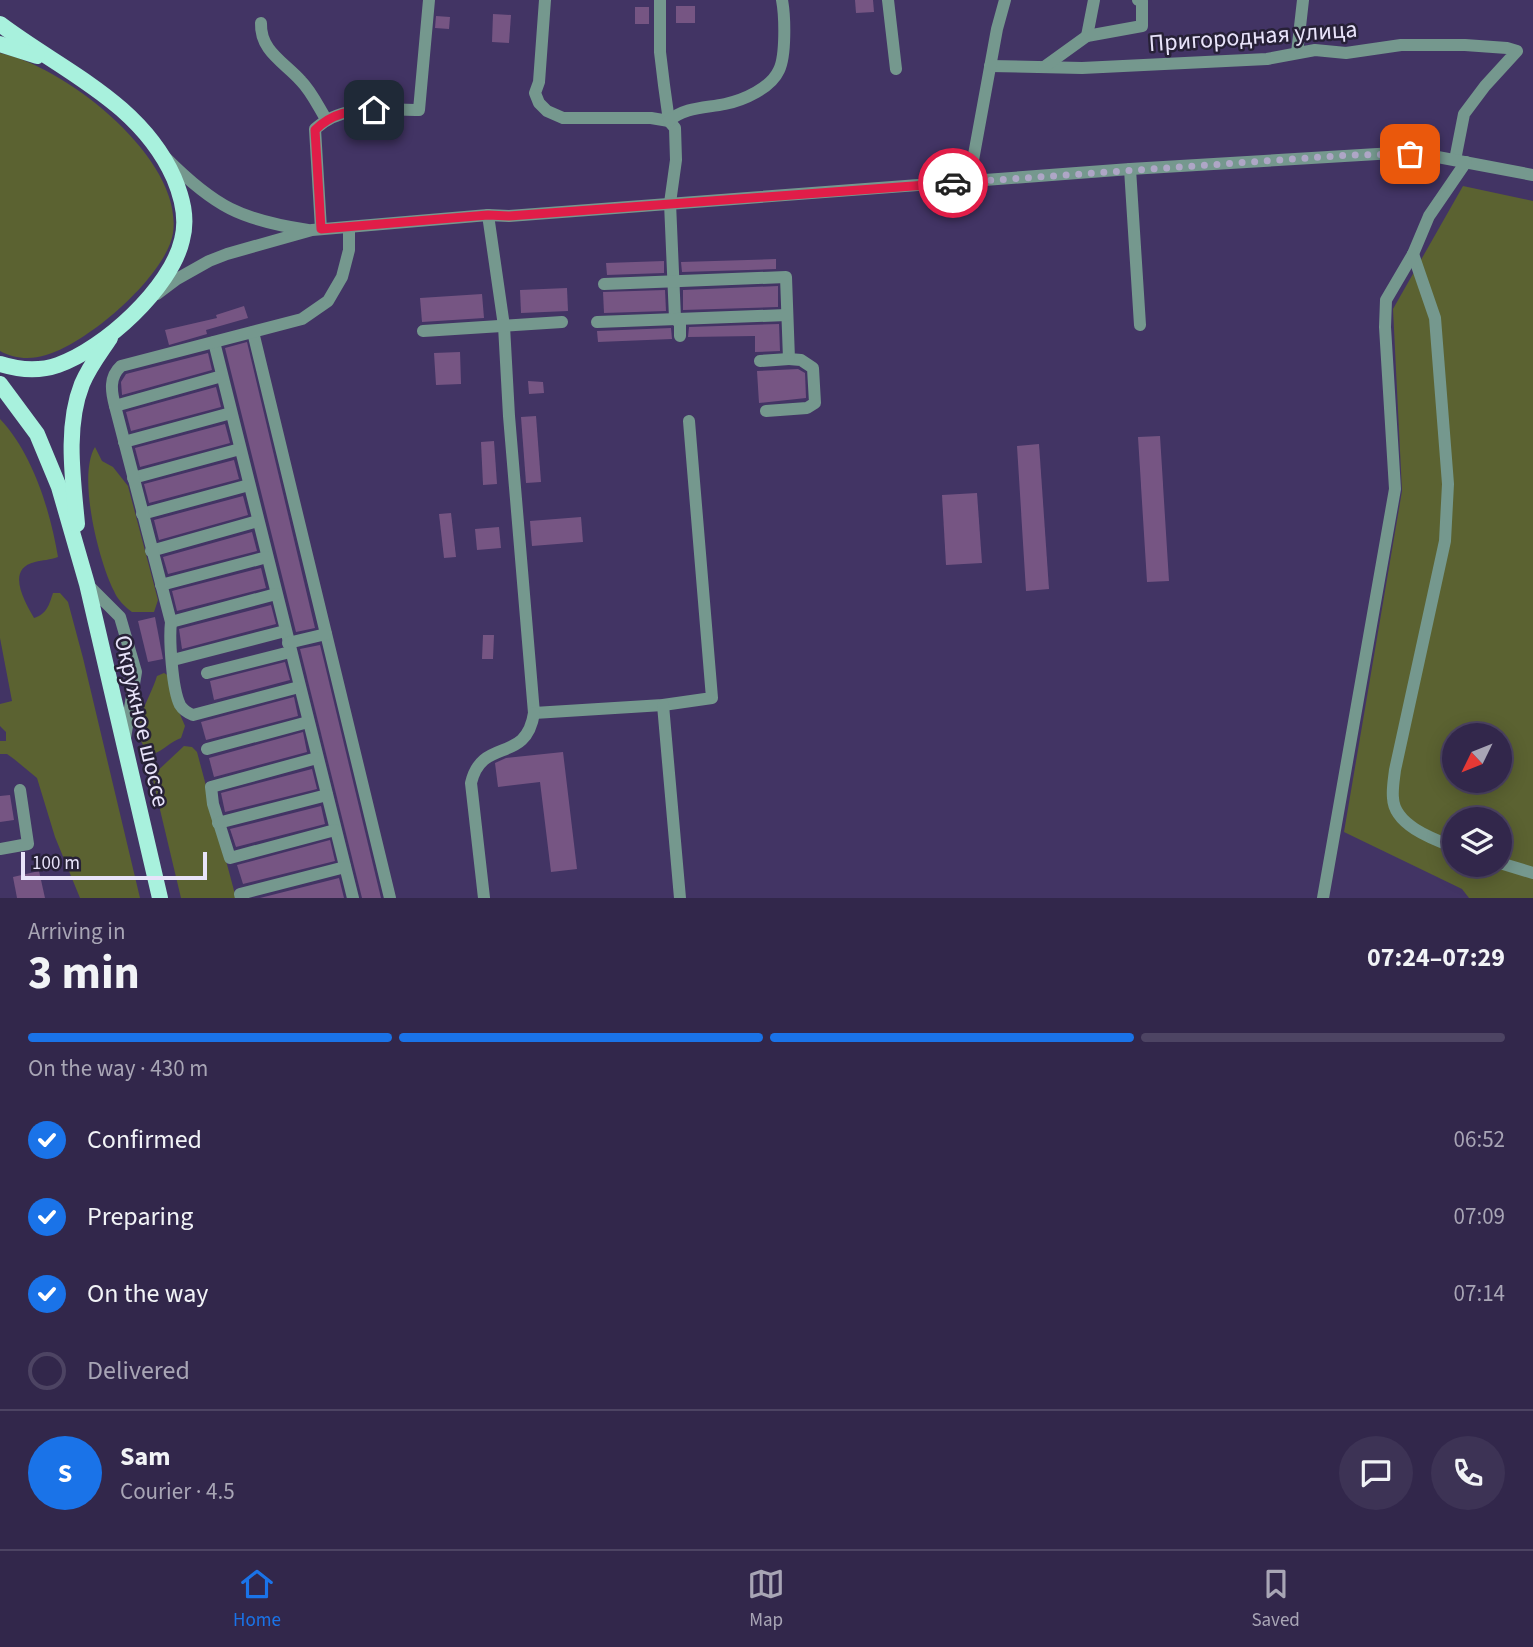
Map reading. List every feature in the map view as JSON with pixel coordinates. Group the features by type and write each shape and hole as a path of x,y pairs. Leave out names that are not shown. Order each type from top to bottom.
{"main road":[{"name":"Окружное шоссе","path":"0,24 80,76 127,114 159,150 180,194 184,213 184,230 174,260 148,301 114,332 59,365 32,370 0,364"},
{"name":"Окружное шоссе","path":"0,44 43,58 80,76"},
{"name":"Окружное шоссе","path":"79,554 72,466 75,413 83,383 114,332"},
{"name":"Окружное шоссе","path":"0,384 25,415 46,452 79,554 160,898"}],"street":[{"path":"317,230 315,130 326,119 352,110 419,110 429,0"},
{"path":"545,0 535,93 539,103 547,111 563,118 651,118 669,121"},
{"path":"660,0 660,52 669,121 675,128 676,160 670,204 675,318 680,324 680,336"},
{"path":"669,121 677,114 704,106 728,104 763,88 774,79 781,68 782,0"},
{"path":"888,0 896,69"},
{"path":"969,182 1005,0"},
{"path":"1087,36 1094,0"},
{"path":"1044,68 1087,36 1142,26 1142,1 1138,0"},
{"path":"1297,53 1303,0"},
{"path":"261,23 261,35 269,51 303,82 326,119"},
{"name":"Пригородная улица","path":"990,66 1082,68 1267,60 1315,50 1346,53 1401,45 1465,45 1517,51 1464,114 1460,161"},
{"path":"159,150 219,203 267,224 317,230"},
{"path":"148,301 177,279 209,261 317,230 349,227 1130,169 1394,153 1427,155 1533,176"},
{"path":"1323,898 1395,489 1385,327 1386,300 1413,254 1429,216 1460,161"},
{"path":"1130,169 1140,325"},
{"path":"484,898 471,783 473,774 483,759 523,740 531,727 534,713 504,326 488,215"},
{"path":"299,687 193,715 180,705 173,678 169,639 171,622 111,392 112,380 121,366 302,319 328,301 342,277 349,250 349,227"},
{"path":"1413,254 1435,318 1448,484 1445,541 1395,770 1392,799 1397,813 1406,822 1442,843"},
{"path":"604,284 786,277 789,359"},
{"path":"597,322 787,316"},
{"path":"423,331 562,323"},
{"path":"253,332 390,898"},
{"path":"214,342 353,898"},
{"path":"760,361 801,360 813,368 816,402 807,408 766,411"},
{"path":"115,406 222,376"},
{"path":"124,442 231,413"},
{"path":"534,713 663,705 712,698 689,421"},
{"path":"133,478 240,449"},
{"path":"142,514 249,485"},
{"path":"151,551 258,521"},
{"path":"161,586 267,556"},
{"path":"87,584 120,617 136,672 124,745"},
{"path":"171,622 276,594"},
{"path":"173,660 326,634"},
{"path":"207,673 288,642"},
{"path":"663,705 680,898"},
{"path":"207,749 308,722"},
{"path":"317,758 211,787 218,823 230,858 335,830"},
{"path":"0,849 28,844 20,790"},
{"path":"218,823 327,795"},
{"path":"241,898 240,894 345,867"},
{"path":"1512,867 1533,873"}],"green space":[{"path":"0,53 27,61 56,76 115,120 140,147 160,175 171,205 173,233 167,250 141,288 82,337 63,348 34,358 17,357 0,351"},
{"path":"1463,186 1533,201 1533,898 1469,898 1462,889 1344,832 1402,491 1393,309"},
{"path":"0,419 12,433 31,466 45,502 58,557 35,562 21,571 19,579 22,595 34,618 45,611 53,593 60,593 68,602 140,898 80,898 55,837 37,778 7,754 0,754 0,741 6,741 6,732 0,726 0,704 12,701 0,638"},
{"path":"95,447 102,461 113,467 128,486 158,600 154,612 132,612 117,597 108,578 89,498 90,460"},
{"path":"164,673 169,676 176,705 185,726 181,738 151,755 143,746 139,726 157,676"},
{"path":"184,746 192,747 197,752 236,898 181,898 152,776"}],"building":[{"path":"855,0 873,0 874,12 856,13"},
{"path":"676,6 695,6 695,23 676,23"},
{"path":"635,7 649,7 649,24 635,24"},
{"path":"493,14 511,15 509,43 492,42"},
{"path":"436,16 450,17 449,29 435,28"},
{"path":"776,259 776,269 682,272 681,262"},
{"path":"664,261 664,273 607,275 606,263"},
{"path":"778,286 778,307 683,310 683,290"},
{"path":"567,288 568,311 521,313 520,290"},
{"path":"665,290 666,311 604,313 603,292"},
{"path":"482,294 484,318 422,322 420,298"},
{"path":"244,306 248,318 206,330 207,334 169,345 165,330 217,318 216,315"},
{"path":"779,324 780,351 755,352 755,336 688,337 689,327"},
{"path":"671,328 672,339 598,342 597,331"},
{"path":"247,342 315,628 296,632 225,348"},
{"path":"460,352 461,384 436,385 434,353"},
{"path":"208,353 212,370 122,395 121,382 126,374"},
{"path":"798,369 805,373 806,398 759,403 757,371"},
{"path":"528,381 543,382 544,393 529,394"},
{"path":"216,387 221,407 131,431 126,412"},
{"path":"536,416 541,482 526,483 521,417"},
{"path":"225,424 230,443 140,467 135,448"},
{"path":"1160,436 1169,581 1147,582 1138,437"},
{"path":"494,441 497,484 483,485 481,442"},
{"path":"1039,444 1049,589 1026,591 1017,446"},
{"path":"234,460 239,479 149,503 144,484"},
{"path":"977,493 982,563 946,565 942,495"},
{"path":"243,496 248,515 159,540 154,520"},
{"path":"451,513 456,557 444,558 439,514"},
{"path":"581,517 583,542 532,546 530,521"},
{"path":"499,527 501,548 477,550 475,529"},
{"path":"252,532 257,551 168,574 163,557"},
{"path":"261,568 266,588 177,611 172,591"},
{"path":"271,605 276,624 182,649 179,629"},
{"path":"155,617 163,659 148,662 138,621"},
{"path":"483,635 494,635 493,659 482,659"},
{"path":"320,645 381,898 362,898 300,649"},
{"path":"285,662 290,680 214,700 210,681"},
{"path":"294,697 298,716 206,740 201,722"},
{"path":"303,732 307,752 214,777 209,758"},
{"path":"563,752 577,869 551,872 540,782 498,787 495,763 506,758"},
{"path":"312,769 317,789 225,812 221,793"},
{"path":"10,795 14,820 0,822 0,796"},
{"path":"321,806 325,824 236,847 230,829"},
{"path":"330,840 335,861 243,884 237,865"},
{"path":"39,871 45,898 17,898 13,877"},
{"path":"339,878 344,898 260,898"}],"way so far":[{"path":"953,183 1350,155 1410,154"}],"route":[{"path":"374,110 352,110 326,119 315,130 321,229 953,183"}]}
